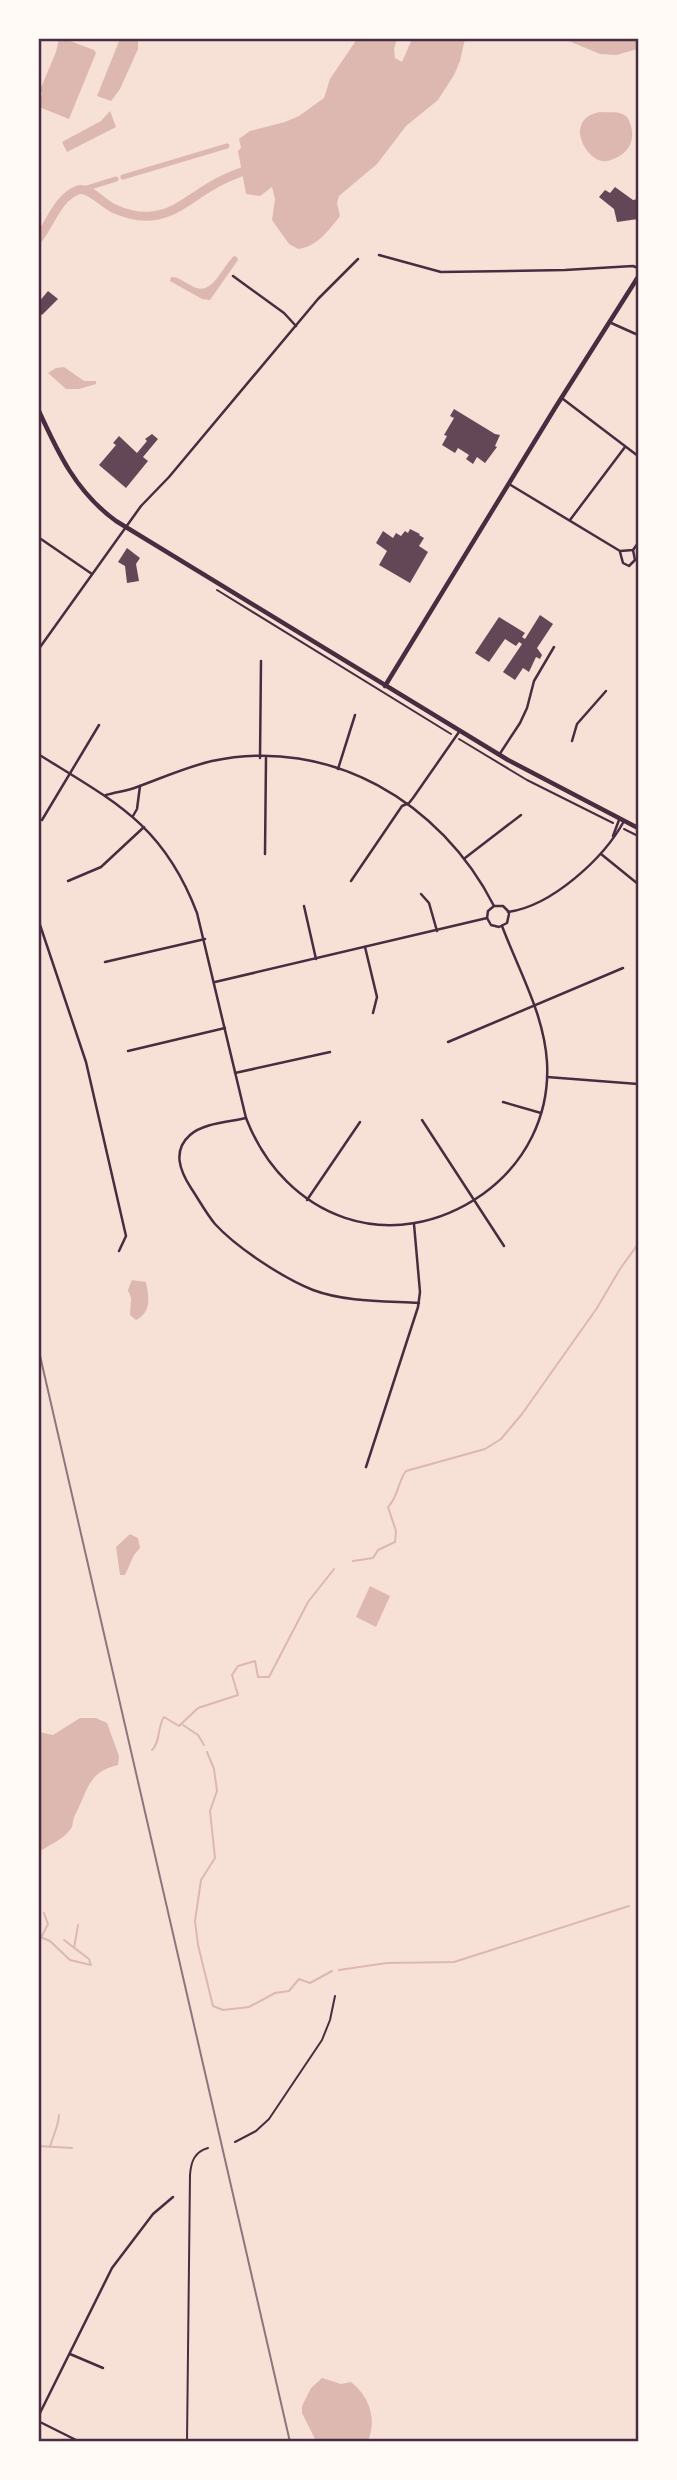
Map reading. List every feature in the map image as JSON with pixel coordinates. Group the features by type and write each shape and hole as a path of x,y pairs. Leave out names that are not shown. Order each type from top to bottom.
{"main road":[{"path":"385,686 639,277"},
{"path":"38,408 72,478 95,504 124,527 499,755 639,828"}],"street":[{"path":"379,255 441,272 633,266 639,268"},
{"path":"39,648 124,527 328,289 358,259"},
{"path":"233,276 284,313 296,326"},
{"path":"609,322 639,335"},
{"path":"562,398 639,456"},
{"path":"570,520 625,446"},
{"path":"509,484 620,551 633,550 639,543"},
{"path":"38,537 92,574"},
{"path":"620,551 623,563 629,566 633,565 636,559 633,550"},
{"path":"499,755 524,715 534,681 554,647"},
{"path":"260,758 261,661"},
{"path":"572,741 577,724 606,691"},
{"path":"338,769 355,715"},
{"path":"42,820 99,725"},
{"path":"351,881 402,806 409,803 460,731"},
{"path":"38,754 106,795 133,816 160,845 186,884 205,939 246,1118 256,1142 284,1180 307,1200 331,1214 357,1222 387,1226 414,1224 439,1217 475,1199 495,1185 529,1144 541,1114 547,1077 545,1043 541,1022 502,926"},
{"path":"106,795 214,761 260,758 301,760 338,769 360,777 409,803 448,838 465,858 494,906"},
{"path":"265,854 266,758"},
{"path":"133,816 141,786"},
{"path":"465,858 522,815"},
{"path":"509,912 540,902 561,889 601,854 617,834 622,820"},
{"path":"68,881 101,867 144,827"},
{"path":"601,854 639,884"},
{"path":"421,894 429,903 437,931"},
{"path":"304,906 316,958"},
{"path":"494,906 502,906 509,912 509,920 502,926 493,926 487,918 488,911 494,906"},
{"path":"215,982 487,918"},
{"path":"38,919 86,1062 126,1236 119,1251"},
{"path":"105,962 205,939"},
{"path":"365,947 377,997 373,1013"},
{"path":"448,1042 622,968"},
{"path":"128,1051 225,1028"},
{"path":"235,1073 330,1052"},
{"path":"547,1077 639,1084"},
{"path":"503,1102 541,1114"},
{"path":"246,1118 196,1131 186,1140 180,1153 182,1173 217,1225 231,1239 279,1273 314,1290 338,1297 419,1303"},
{"path":"422,1120 504,1246"},
{"path":"307,1200 360,1122"},
{"path":"366,1467 419,1303 414,1224"},
{"path":"80,2441 38,2419 117,2260 158,2208 173,2197"},
{"path":"70,2354 103,2368"}],"path":[{"path":"217,590 451,734"},
{"path":"459,740 527,780 611,823"},
{"path":"626,830 639,836"},
{"path":"235,2141 256,2131 269,2119 322,2040 335,1996"},
{"path":"187,2441 189,2182 194,2158 201,2150 208,2148"}],"shaded area":[{"path":"59,39 65,39 96,53 69,119 39,107 42,93 40,90"},
{"path":"120,39 138,40 138,49 120,89 111,101 97,96"},
{"path":"357,39 397,39 395,58 402,62 412,39 465,39 454,75 438,100 406,126 377,164 339,196 337,203 340,216 327,232 311,245 298,249 289,244 272,220 275,199 272,187 260,196 246,194 238,151 241,148 239,139 250,131 299,116 324,98 330,79"},
{"path":"564,39 638,39 638,49 616,55 600,54"},
{"path":"110,111 116,127 67,152 62,142 101,121"},
{"path":"600,112 626,116 632,133 628,149 607,161 592,156 582,141 580,132 582,123 588,116"},
{"path":"234,256 238,260 210,300 202,299 170,281 171,277 174,277 199,289 205,288 216,280"},
{"path":"64,367 84,381 96,381 96,384 79,389 66,389 48,373"},
{"path":"132,1280 146,1282 148,1293 145,1313 136,1320 130,1315 131,1298 128,1290"},
{"path":"130,1534 138,1538 140,1548 125,1575 120,1575 116,1547"},
{"path":"370,1586 390,1596 376,1627 356,1617"},
{"path":"80,1718 96,1718 107,1723 119,1756 118,1765 100,1772 94,1778 86,1790 70,1830 39,1852 39,1732 53,1735"},
{"path":"322,2378 341,2384 351,2382 358,2388 372,2417 368,2441 316,2441 302,2413 302,2406 311,2388"}],"building":[{"path":"615,187 633,200 638,199 638,219 617,222 614,209 599,197 605,190 610,193"},
{"path":"48,291 58,299 42,315 38,312 38,303"},
{"path":"454,409 500,435 495,446 497,447 485,463 477,457 473,464 466,459 469,455 458,448 455,453 442,445 447,436 444,435 454,418 450,416"},
{"path":"152,434 158,439 143,457 148,461 126,488 99,465 116,445 113,443 119,436 137,453 147,441 145,439"},
{"path":"410,529 424,538 419,546 428,552 410,583 379,565 387,551 376,543 383,531 393,538 396,533 401,536"},
{"path":"127,548 140,558 136,564 139,581 127,583 125,566 118,562"},
{"path":"540,615 553,624 537,648 542,655 540,659 536,657 529,672 523,668 515,680 503,672 522,644 519,642 516,646 505,639 489,662 475,653 499,617 525,633 522,637 525,639"}],"waterway":[{"path":"123,177 227,146"},
{"path":"38,239 65,198 78,190 92,193 111,207 124,212 137,216 159,215 219,182 253,168"},
{"path":"84,189 116,179"},
{"path":"353,1561 373,1558 378,1550 395,1542 396,1531 388,1507 406,1471 485,1449 501,1439 522,1414 597,1308 638,1244"},
{"path":"152,1750 164,1717 179,1726 198,1708 238,1695 232,1675 238,1666 255,1661 258,1677 269,1677 308,1602 334,1569"},
{"path":"183,1725 198,1735 204,1745"},
{"path":"207,1752 214,1769 217,1791 210,1811 215,1858 201,1880 195,1921 213,2006 223,2010 249,2007 275,1993 289,1991 299,1979 310,1983 332,1971"},
{"path":"339,1970 387,1963 454,1962 629,1906"},
{"path":"42,1936 48,1924 44,1913"},
{"path":"74,1948 78,1925"},
{"path":"38,1936 50,1941 70,1960 91,1965 89,1959 64,1940"},
{"path":"50,2147 59,2115"},
{"path":"38,2146 72,2148"}],"railway":[{"path":"38,1347 290,2442"}]}
